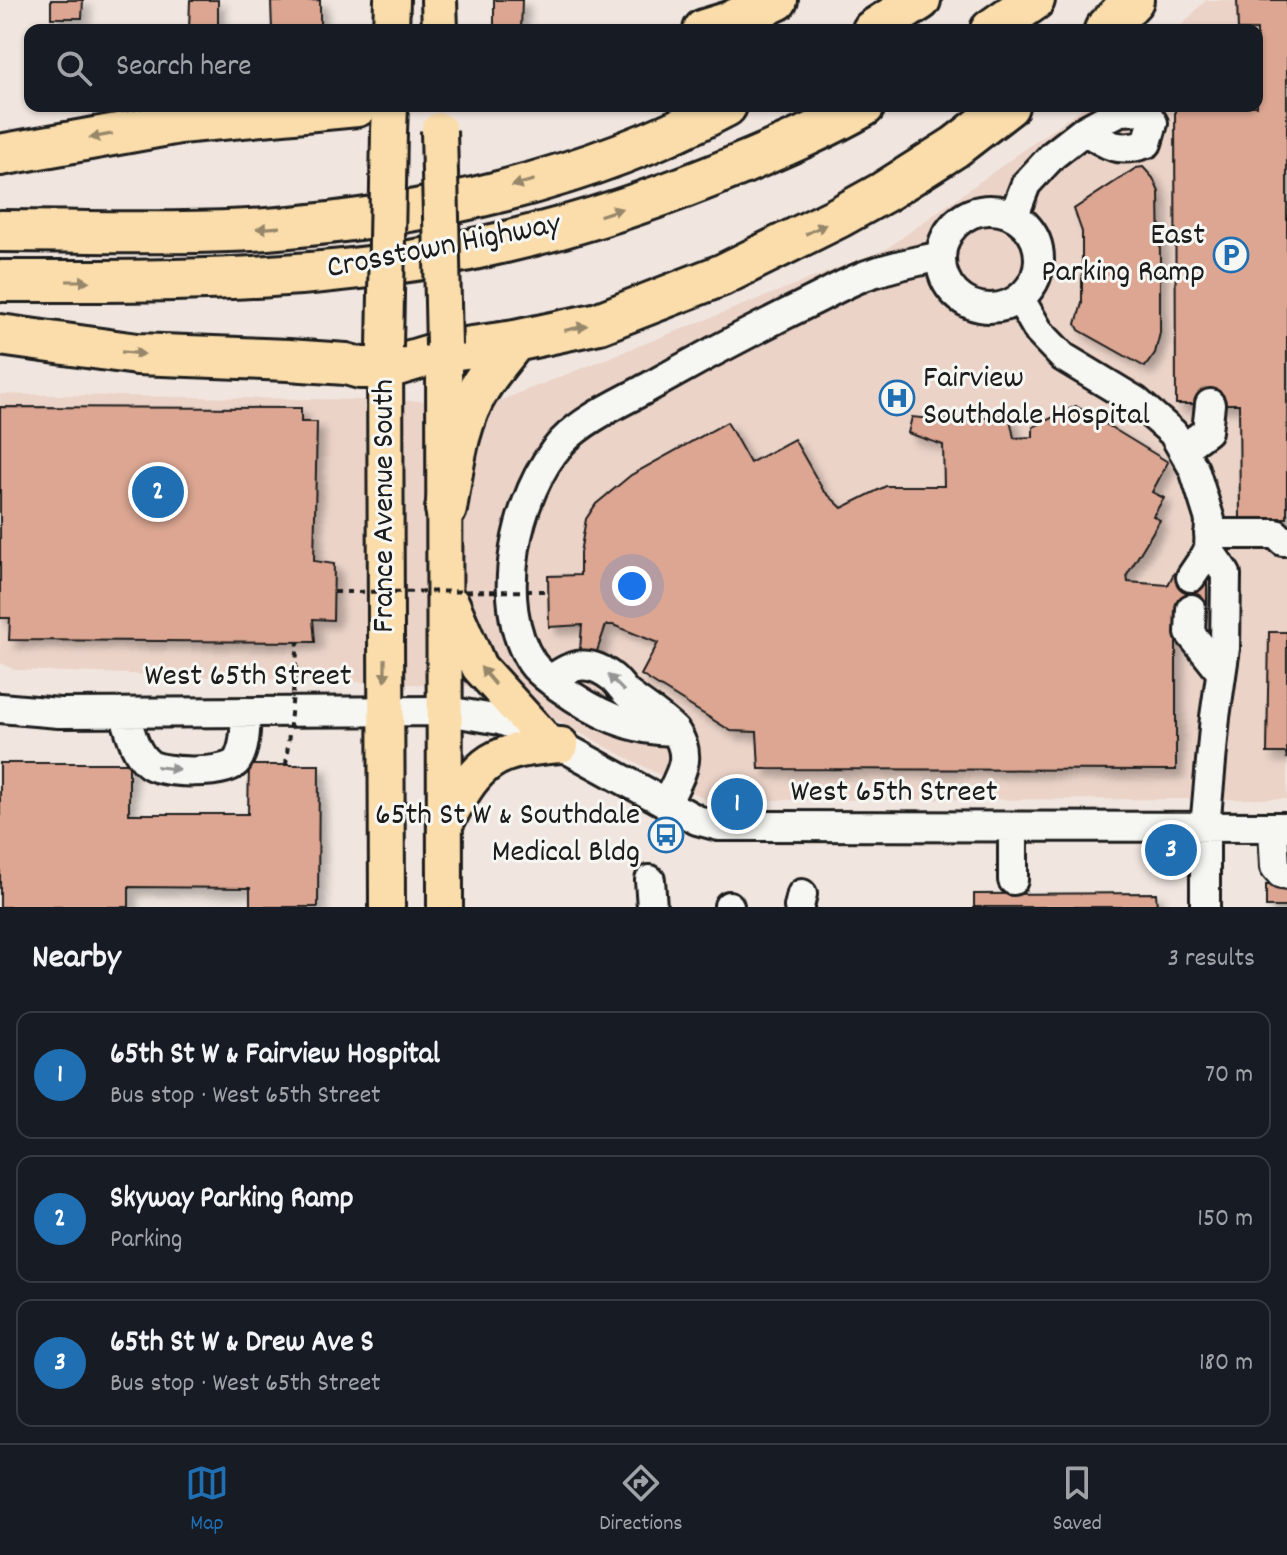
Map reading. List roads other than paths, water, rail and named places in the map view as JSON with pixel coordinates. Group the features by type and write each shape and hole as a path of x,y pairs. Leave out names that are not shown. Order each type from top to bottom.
{"highway":[{"path":"724,24 777,0"},
{"path":"882,24 920,0"},
{"path":"1000,24 1034,0"},
{"path":"1111,24 1133,0"},
{"path":"0,155 179,123 294,112"},
{"name":"Crosstown Highway","path":"0,231 265,229 366,217 484,195 554,175 678,132 715,112"},
{"name":"Crosstown Highway","path":"0,281 172,281 279,276 364,268 483,248 581,222 687,186 776,150 852,112"},
{"path":"0,335 137,354 274,359 346,364 360,368 386,358 515,341 599,323 765,255 884,192 955,147 1000,112"},
{"path":"446,509 458,439 467,412 479,387 515,341"}],"main road":[{"path":"391,24 392,0"},
{"path":"439,0 440,24"},
{"name":"France Avenue South","path":"439,118 446,509 445,907"},
{"name":"France Avenue South","path":"387,907 386,358 390,119"},
{"path":"446,589 479,667 551,740 507,752 483,765 465,785 446,823"}],"street":[{"path":"1014,215 1026,184 1053,155 1085,130"},
{"path":"981,209 998,209 1014,215 1027,225 1036,239 1040,255 1035,279 1020,299 1006,306 974,306 960,298 942,272 940,256 944,240 953,226 966,215 981,209"},
{"path":"675,731 648,731 605,716 579,701 533,665 518,635 513,614 513,562 519,521 534,485 563,441 583,425 743,334 873,272 940,256"},
{"path":"1020,299 1039,332 1063,357 1136,401 1157,417 1184,448 1210,520 1209,542 1191,577"},
{"path":"1184,448 1207,431 1210,404"},
{"path":"1209,542 1283,534"},
{"path":"1205,907 1205,828 1225,648 1226,574 1209,542"},
{"path":"1191,609 1190,633 1221,672"},
{"path":"551,680 565,669 578,665 597,667 614,679 626,694 659,715 675,731 682,741 686,761 666,804"},
{"name":"West 65th Street","path":"0,708 59,713 447,711 500,720 551,740 697,820 719,826 1280,827"},
{"path":"124,713 138,750 149,765 168,770 219,770 231,767 237,761 243,743 246,712"},
{"path":"1280,827 1275,867 1281,874 1287,875"},
{"path":"1013,828 1013,880"}],"place":[{"name":"East Parking Ramp","path":"1231,255"},
{"name":"Fairview Southdale Hospital","path":"897,398"},
{"name":"Skyway Parking Ramp","path":"158,492"},
{"name":"65th St W & Fairview Hospital","path":"737,804"},
{"name":"65th St W & Southdale Medical Bldg","path":"666,835"},
{"name":"65th St W & Drew Ave S","path":"1171,850"}]}
